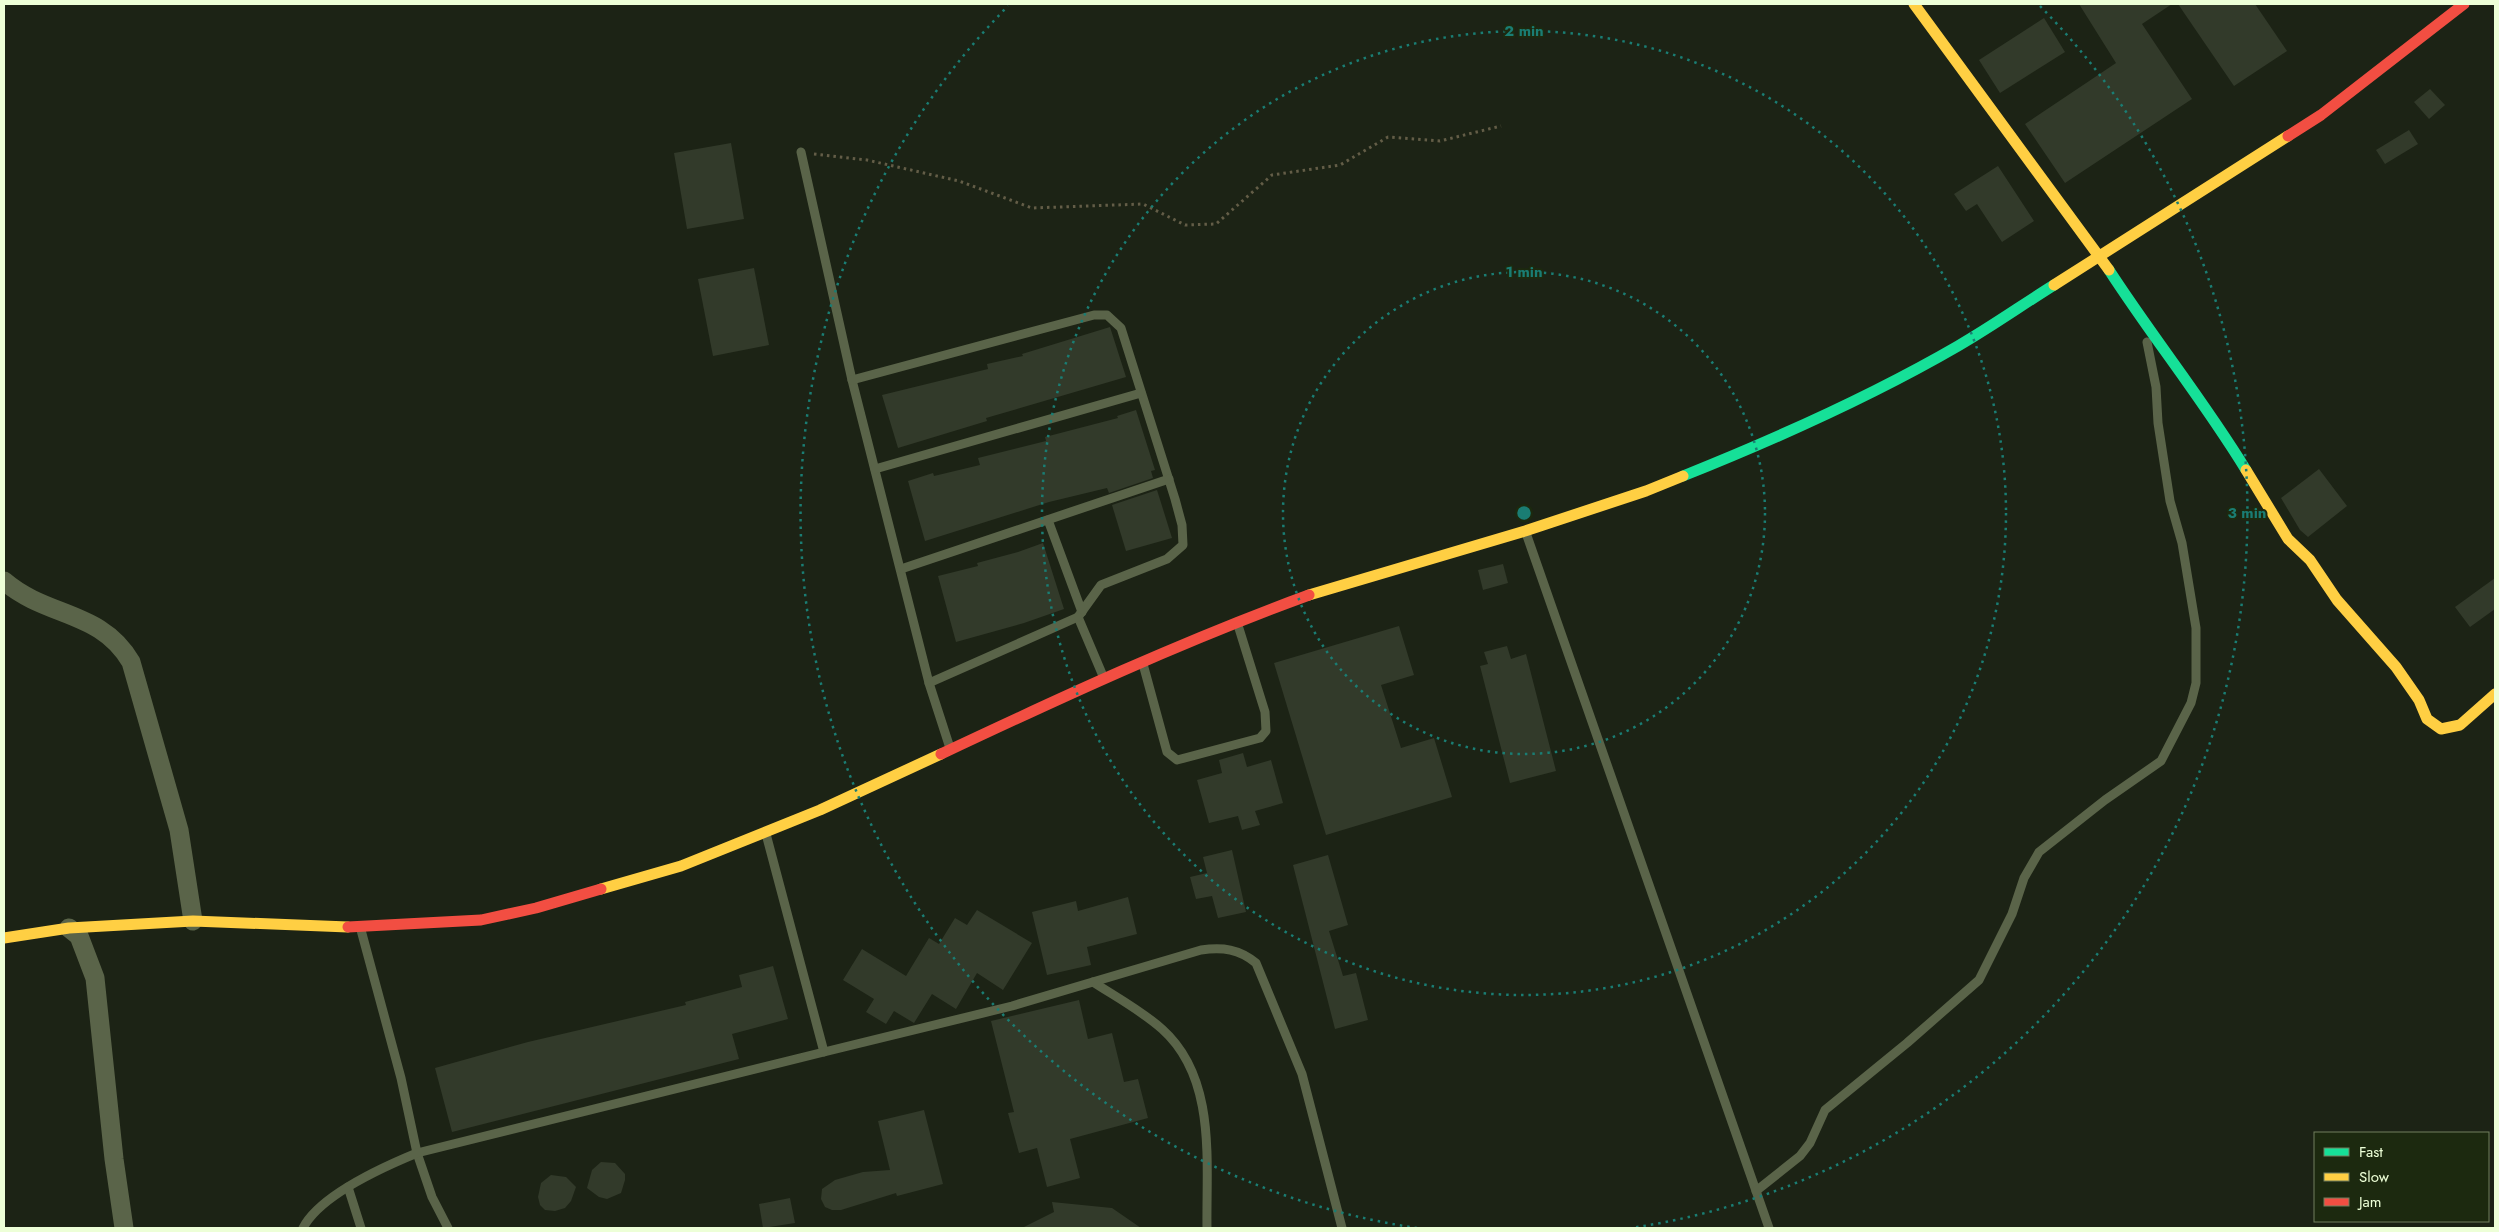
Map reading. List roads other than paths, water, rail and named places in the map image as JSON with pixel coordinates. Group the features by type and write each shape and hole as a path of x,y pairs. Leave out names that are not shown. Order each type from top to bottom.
{"street":[{"path":"1914,4 2099,255 2144,324 2218,422 2288,539 2310,560 2337,600 2396,667 2419,700 2427,719 2441,729 2460,725 2495,694"},
{"path":"4,938 69,928 193,921 360,927 481,920 536,908 681,866 765,832 950,751 1104,678 1237,621 1313,592 1525,531 1646,491 1781,437 1850,404 1958,346 2321,115 2464,4"},
{"path":"4,581 30,601 88,622 108,634 124,650 131,662 177,821 193,921"},
{"path":"69,928 79,936 95,978 114,1159 124,1228"}],"lane":[{"path":"801,152 852,380 930,683 950,751"},
{"path":"852,380 1094,315 1107,315 1120,328 1182,525 1183,545 1167,559 1101,585 1080,614 930,683"},
{"path":"1756,1191 1800,1156 1810,1143 1825,1110 1908,1043 1979,980 2012,914 2024,878 2039,852 2105,800 2161,761 2191,703 2196,683 2196,628 2182,544 2170,501 2158,423 2156,387 2144,324"},
{"path":"875,469 1141,393"},
{"path":"901,569 1169,480"},
{"path":"1048,520 1104,678"},
{"path":"1525,531 1769,1228"},
{"path":"1142,662 1167,752 1177,760 1260,738 1266,731 1266,712 1237,621"},
{"path":"765,832 824,1052"},
{"path":"360,927 401,1078 417,1153 432,1197 448,1228"},
{"path":"303,1228 313,1213 348,1188 388,1165 417,1153 1012,1006 1201,950 1218,948 1234,950 1256,963 1302,1074 1342,1228"},
{"path":"1092,982 1163,1029 1181,1050 1195,1076 1206,1124 1207,1228"},
{"path":"348,1188 361,1228"}]}
